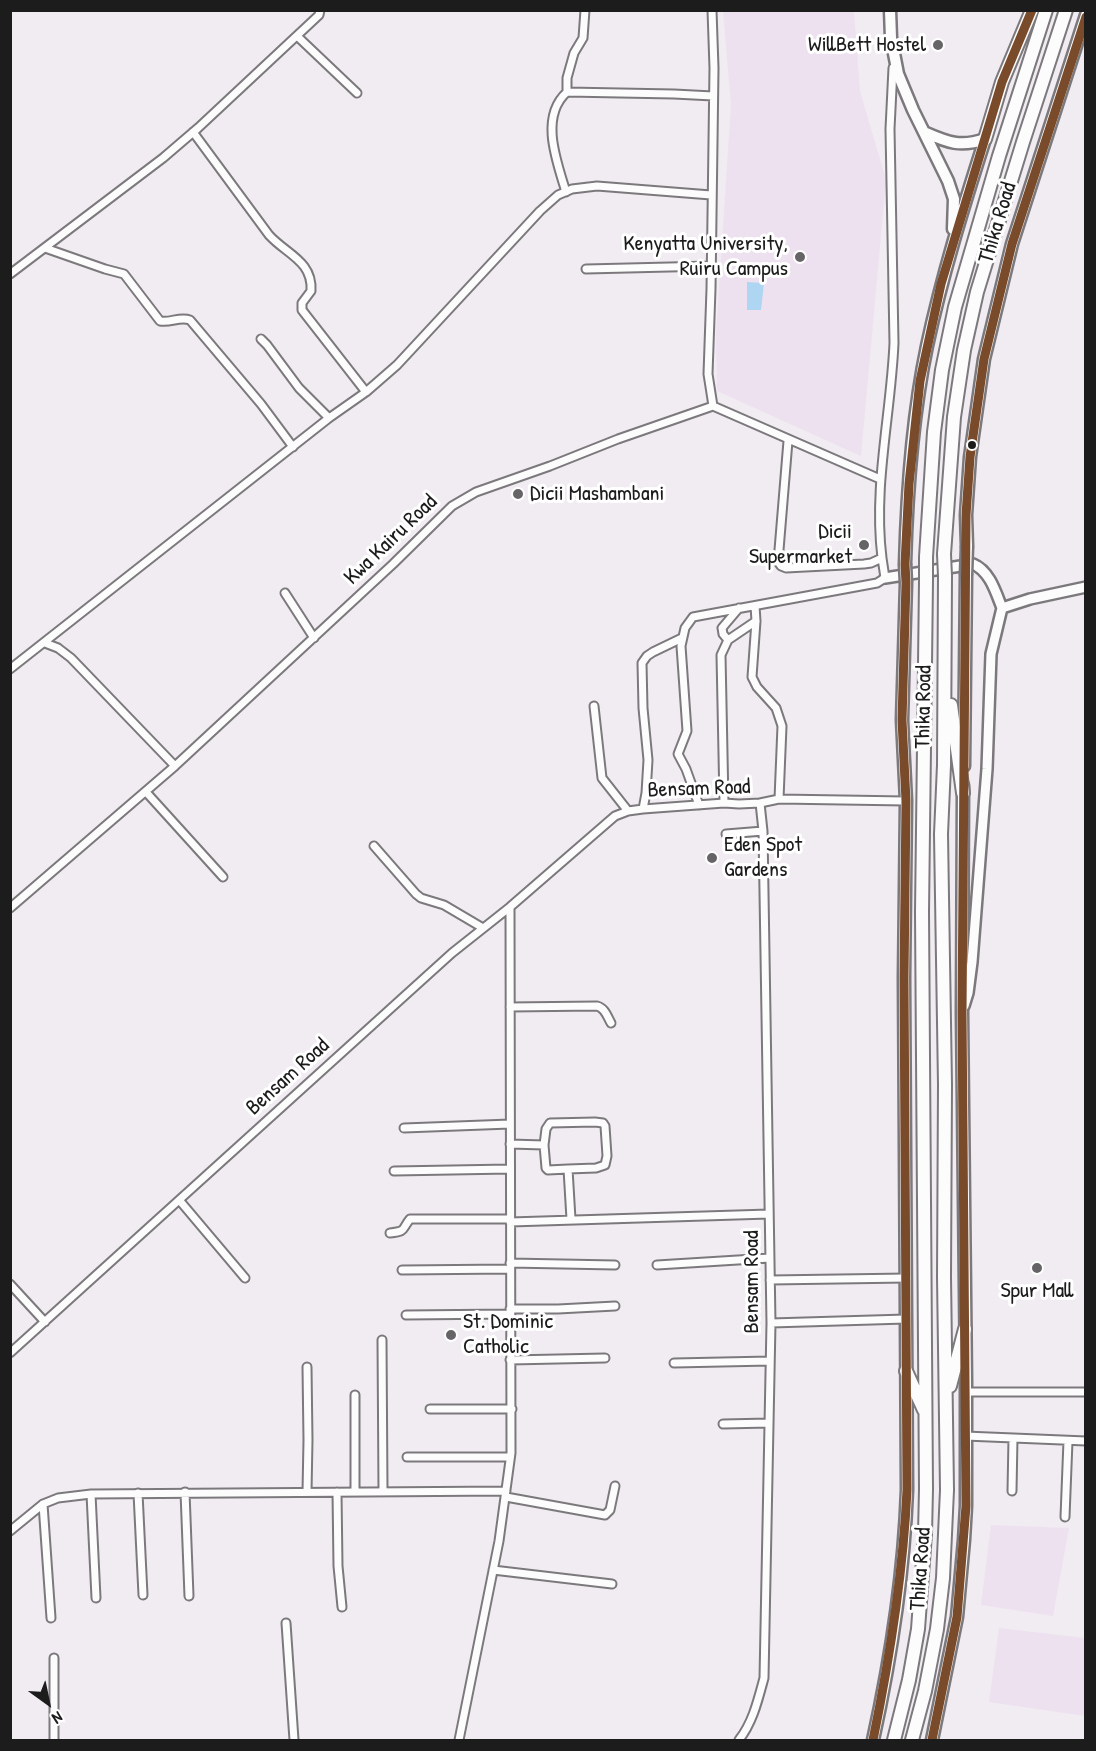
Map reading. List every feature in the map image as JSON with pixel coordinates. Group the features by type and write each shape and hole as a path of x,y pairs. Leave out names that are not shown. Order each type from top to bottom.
{"highway":[{"path":"985,139 1002,82 1032,10"},
{"name":"Thika Road","path":"894,1740 909,1680 918,1629 925,1523 922,924 926,557 935,422 942,370 955,307 999,156 1046,10"},
{"name":"Thika Road","path":"912,1740 925,1691 937,1629 943,1578 947,1490 941,834 944,765 944,554 954,417 964,350 977,292 1066,10"},
{"path":"945,665 963,793"},
{"path":"945,1402 965,1329"},
{"path":"906,1371 926,1414"}],"main road":[{"path":"890,10 894,58 905,92 948,181 954,199 953,240"},
{"name":"Thika Road","path":"932,1740 957,1617 964,1540 966,1392 962,1012 963,793 966,515 970,457 984,359 1012,244 1086,15"},
{"path":"924,132 957,144 971,144 985,139"},
{"name":"Thika Road","path":"873,1740 888,1671 905,1534 907,1490 904,989 906,801 902,720 909,484 920,381 941,284 985,139"}],"street":[{"path":"10,274 163,158 297,36 319,15 320,10"},
{"path":"566,192 555,156 551,122 558,105 567,92 567,78 574,53 583,38 585,10"},
{"path":"712,10 713,96 708,374 713,406 788,441 880,479"},
{"path":"297,36 357,93"},
{"path":"885,578 881,546 880,479 894,343 890,129 894,58"},
{"path":"567,92 674,93 713,96"},
{"path":"193,132 269,235 307,268 311,291 302,303 302,310 366,392"},
{"path":"10,669 329,418 366,392 397,365 540,211 558,195 572,189 597,186 711,195"},
{"path":"45,248 124,274 160,321 167,322 183,318 190,320 261,404 293,447"},
{"path":"585,269 711,266"},
{"path":"261,339 299,388 329,418"},
{"name":"Kwa Kairu Road","path":"10,908 175,766 393,564 452,506 476,492 713,406"},
{"path":"788,441 778,562 781,566 786,568 864,564 882,558"},
{"path":"699,805 678,754 687,732 681,646 686,628 693,617 877,583 885,578 973,564 981,568 1002,608 991,654 987,769 974,932 968,993 962,1012"},
{"path":"1002,608 1030,599 1086,587"},
{"path":"285,593 314,638"},
{"path":"754,606 756,621 752,677 757,687 776,708 782,726 779,799"},
{"path":"728,640 722,628 739,609"},
{"path":"724,803 721,655 728,640 756,621"},
{"path":"643,809 648,760 642,663 653,652 682,638"},
{"path":"45,643 58,648 71,658 175,766"},
{"path":"594,706 602,778 628,811"},
{"path":"146,792 223,877"},
{"path":"760,803 779,799 906,801"},
{"name":"Bensam Road","path":"10,1353 452,953 510,907 615,816 643,809 724,803 760,803 763,831 771,1323 764,1678 755,1710 745,1733 739,1740"},
{"path":"726,834 763,831"},
{"path":"374,846 421,898 452,909 483,928"},
{"path":"459,1740 493,1570 510,1457 512,1409 510,1360 510,907"},
{"path":"510,1007 597,1006 602,1007 610,1023"},
{"path":"550,1123 603,1123 606,1136 607,1161 605,1165 596,1168 568,1169 548,1170 546,1168 544,1145 546,1130 550,1123"},
{"path":"404,1128 510,1124"},
{"path":"510,1144 544,1145"},
{"path":"394,1171 510,1169"},
{"path":"568,1169 571,1219"},
{"path":"180,1201 245,1278"},
{"path":"390,1233 404,1229 410,1219 510,1220 769,1214"},
{"path":"657,1265 770,1258"},
{"path":"402,1270 615,1264"},
{"path":"770,1281 907,1278"},
{"path":"10,1284 45,1322"},
{"path":"406,1315 615,1306"},
{"path":"771,1323 906,1320"},
{"path":"382,1340 383,1491"},
{"path":"510,1360 604,1358"},
{"path":"674,1363 770,1361"},
{"path":"307,1367 307,1492"},
{"path":"966,1392 1086,1392"},
{"path":"355,1395 355,1492"},
{"path":"430,1409 512,1409"},
{"path":"723,1424 769,1423"},
{"path":"965,1436 1086,1441"},
{"path":"1012,1491 1013,1438"},
{"path":"1065,1517 1068,1441"},
{"path":"407,1457 510,1457"},
{"path":"10,1531 43,1504 58,1498 91,1494 383,1491 506,1494 605,1515 610,1510 615,1486"},
{"path":"185,1492 189,1596"},
{"path":"337,1492 338,1566 342,1607"},
{"path":"138,1493 143,1595"},
{"path":"91,1494 96,1598"},
{"path":"43,1504 51,1618"},
{"path":"493,1570 612,1584"},
{"path":"286,1623 294,1740"},
{"path":"54,1658 54,1740"}],"shaded area":[{"name":"Kenyatta University, Ruiru Campus","path":"723,11 854,11 860,91 886,180 861,456 717,391 716,334 731,105"},
{"path":"991,1525 1069,1528 1053,1616 981,1605"},
{"path":"999,1628 1085,1638 1085,1716 989,1702"}],"water":[{"path":"747,282 764,283 761,310 747,310"}],"transit line":[{"path":"873,1740 895,1616 907,1490 904,978 906,801 902,720 909,484 920,381 941,284 1002,82 1032,10"},
{"path":"932,1740 957,1617 966,1506 962,1012 966,515 970,457 984,359 1012,244 1086,17"}],"place":[{"name":"WillBett Hostel","path":"938,45"},
{"name":"Kenyatta University, Ruiru Campus","path":"800,257"},
{"name":"Dicii Mashambani","path":"518,494"},
{"name":"Dicii Supermarket","path":"864,545"},
{"name":"Eden Spot Gardens","path":"712,858"},
{"name":"Spur Mall","path":"1037,1268"},
{"name":"St. Dominic Catholic","path":"451,1335"}]}
